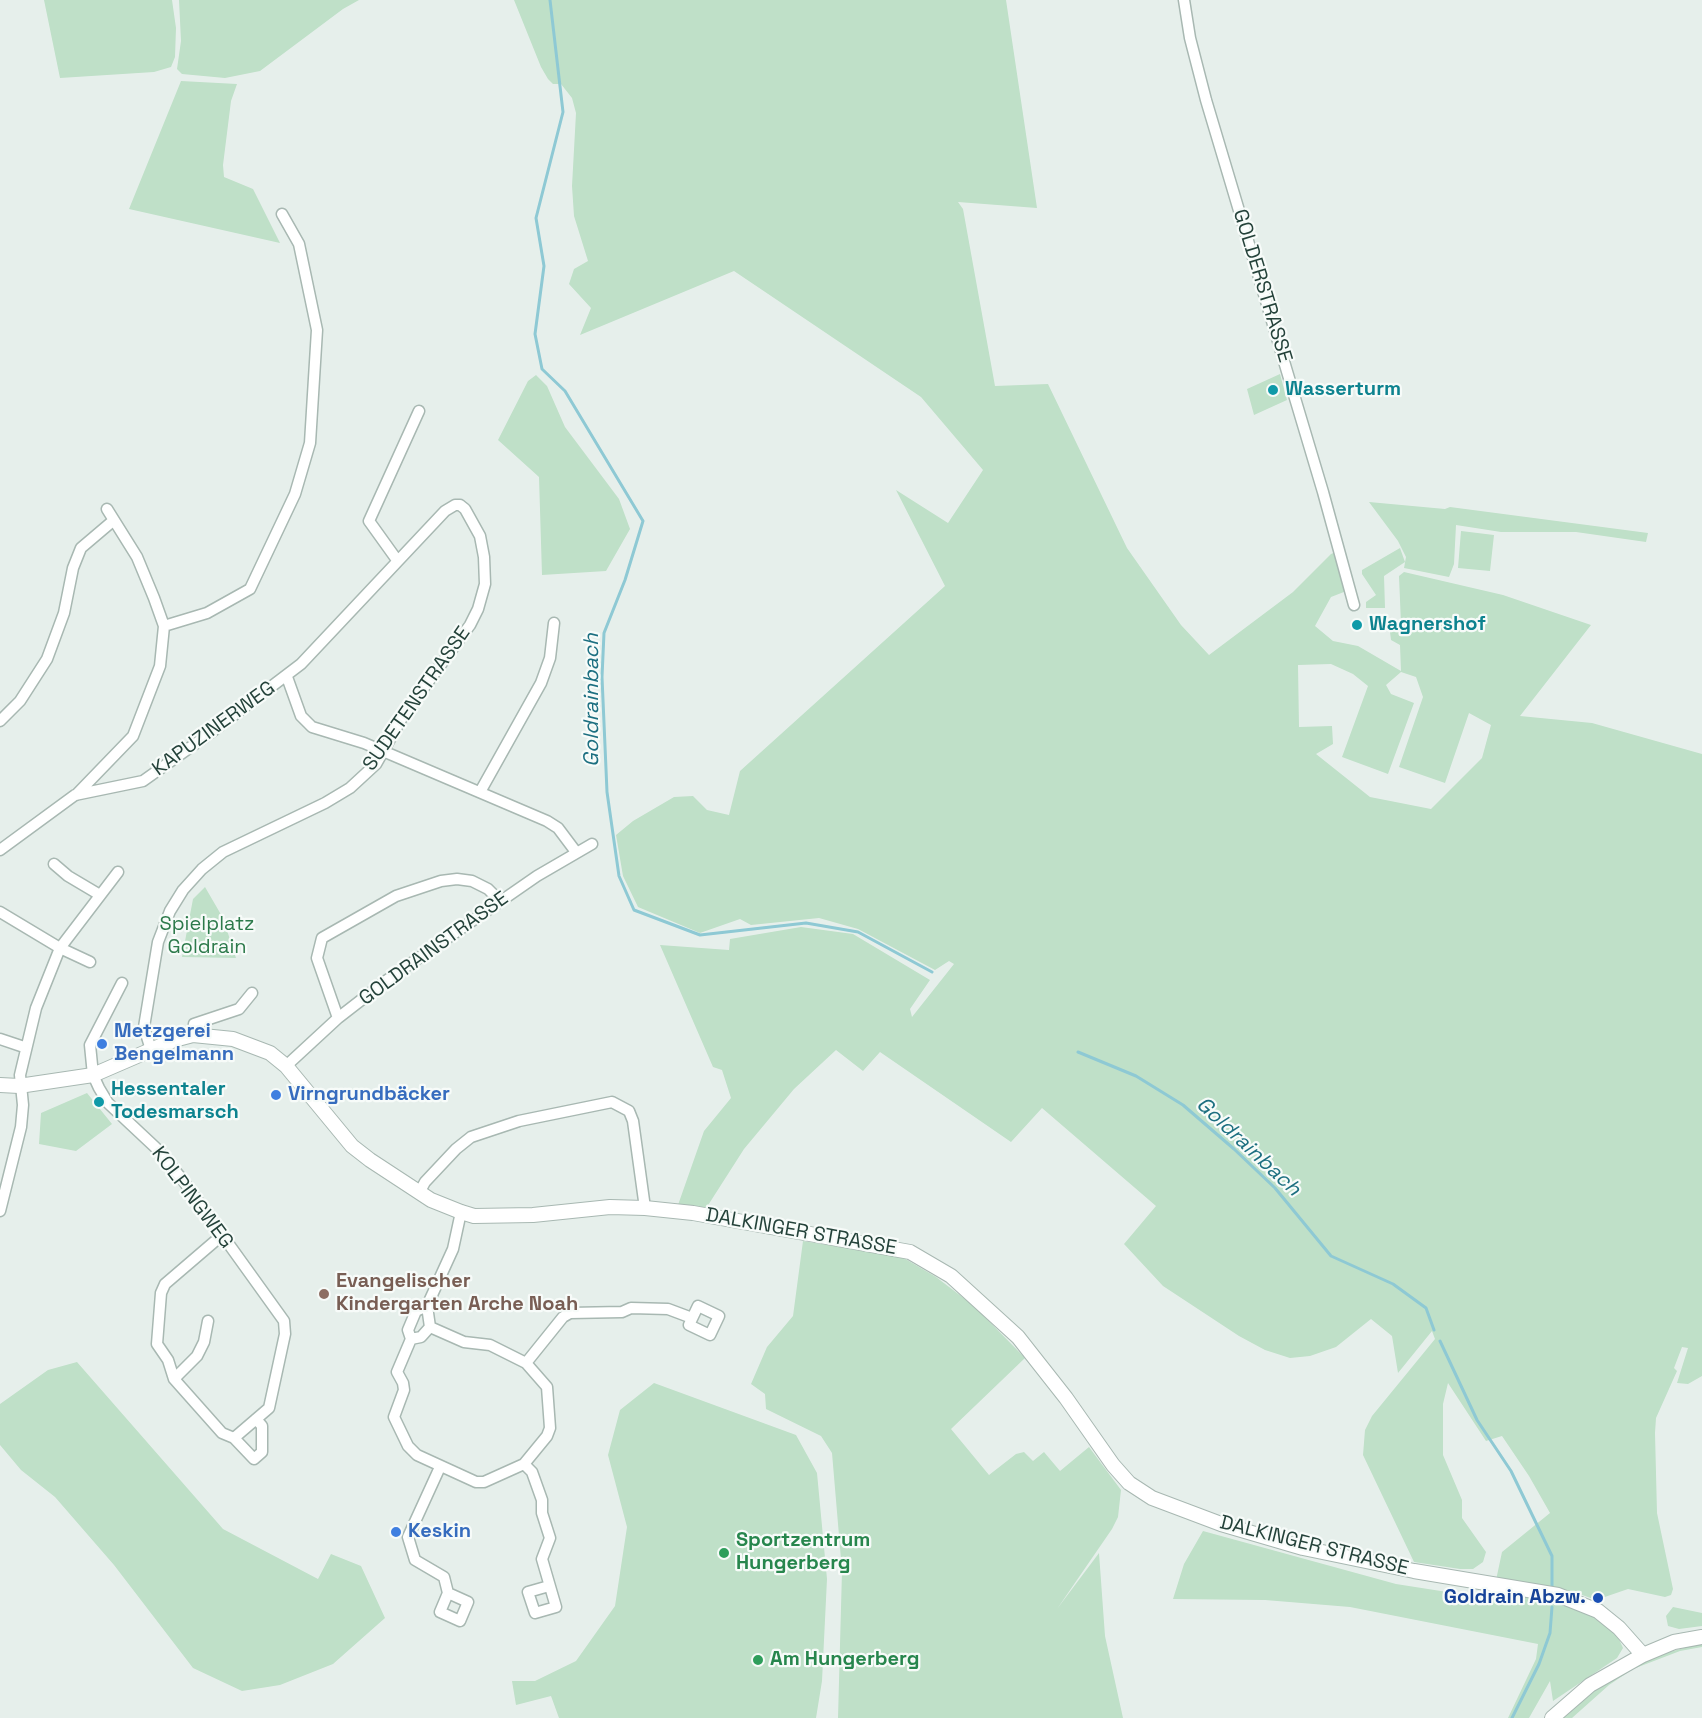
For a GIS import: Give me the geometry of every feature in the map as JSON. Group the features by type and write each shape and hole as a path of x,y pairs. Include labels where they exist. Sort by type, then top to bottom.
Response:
{"street":[{"name":"GOLDERSTRASSE","path":"1184,0 1190,38 1206,100 1320,482 1354,606"},
{"path":"164,626 207,613 250,589 295,494 310,443 317,330 300,244 282,214"},
{"path":"397,560 369,521 419,411"},
{"name":"KAPUZINERWEG","path":"0,850 75,795 143,781 287,676 397,560 445,511 454,505"},
{"name":"SUDETENSTRASSE","path":"151,1050 144,1027 158,942 170,911 183,890 202,869 223,852 325,803 350,788 376,764 403,716 470,625 478,609 485,584 484,557 480,536 465,509 454,505"},
{"path":"75,795 133,736 160,666 164,626 137,557 107,509"},
{"path":"0,721 20,701 48,659 64,613 73,568 81,548 114,520"},
{"path":"480,792 541,683 550,658 554,623"},
{"path":"287,676 301,716 312,727 384,751 547,821 558,828 576,852"},
{"name":"GOLDRAINSTRASSE","path":"286,1066 338,1018 387,980 500,901 592,844"},
{"path":"54,864 68,876 100,895"},
{"path":"0,1211 21,1127 23,1105 19,1086 24,1047 36,1008 60,948 118,872"},
{"path":"338,1018 317,958 322,938 396,896 441,881 457,879 472,881 488,889 500,901"},
{"path":"0,912 60,948 90,962"},
{"name":"KOLPINGWEG","path":"122,983 90,1046 93,1075 108,1103 182,1179 284,1321 285,1334 269,1408 234,1438"},
{"path":"193,1035 194,1024 239,1009 252,993"},
{"name":"DALKINGER STRASSE","path":"0,1085 19,1086 93,1075 174,1040 193,1035 233,1039 270,1053 286,1066 352,1146 419,1193 461,1212 474,1216 533,1215 610,1207 645,1208 693,1213 910,1252 951,1276 1018,1337 1066,1398 1113,1465 1129,1484 1152,1498 1221,1524 1303,1548 1414,1571 1558,1595 1598,1611 1619,1628 1643,1654"},
{"path":"0,1039 24,1047"},
{"path":"419,1193 425,1182 471,1137 519,1121 612,1102 629,1111 633,1121 645,1208"},
{"path":"430,1327 427,1306 453,1249 461,1212"},
{"path":"221,1236 172,1276 161,1293 157,1344 168,1360 174,1379 222,1433 234,1438 254,1459 262,1452 262,1426 256,1419"},
{"path":"427,1306 416,1311 408,1330 411,1339 397,1372 404,1390 394,1417 412,1450 440,1467 468,1479 484,1482 524,1464 547,1436 550,1428 547,1387 526,1364 490,1345 465,1342 430,1327"},
{"path":"526,1364 563,1317 570,1313 622,1312 631,1308 658,1309 692,1318"},
{"path":"174,1379 198,1356 204,1342 208,1321"},
{"path":"411,1339 421,1336 430,1327"},
{"path":"524,1464 531,1472 542,1500 542,1513 550,1538 542,1559 549,1586"},
{"path":"440,1467 408,1537 415,1560 444,1577 448,1593"},
{"path":"1552,1718 1590,1685 1643,1654 1674,1642 1702,1637"}],"green space":[{"path":"44,0 172,0 176,28 175,57 171,67 154,72 60,78"},
{"path":"179,0 359,0 343,9 260,71 225,78 182,74 177,69 181,41"},
{"path":"514,0 1006,0 1037,208 958,202 963,209 995,386 1048,384 1127,548 1181,625 1209,655 1293,592 1331,554 1338,551 1349,590 1331,597 1315,626 1333,641 1358,646 1401,671 1400,645 1391,640 1389,624 1401,624 1399,576 1404,572 1503,595 1591,625 1520,716 1592,723 1702,754 1702,1376 1688,1384 1677,1383 1688,1348 1682,1347 1674,1368 1677,1371 1656,1418 1655,1433 1657,1513 1673,1589 1671,1595 1665,1597 1628,1589 1596,1600 1574,1592 1566,1605 1594,1616 1618,1637 1623,1648 1617,1658 1553,1701 1550,1681 1529,1718 1508,1718 1536,1659 1538,1644 1350,1607 1265,1600 1173,1599 1184,1564 1203,1531 1396,1584 1492,1599 1502,1552 1550,1513 1502,1436 1486,1441 1448,1383 1443,1404 1443,1455 1462,1500 1462,1518 1486,1552 1483,1562 1473,1569 1414,1562 1363,1455 1365,1430 1372,1416 1435,1339 1432,1331 1398,1373 1392,1336 1371,1319 1336,1347 1310,1356 1290,1358 1265,1350 1239,1336 1163,1286 1124,1244 1156,1206 1042,1108 1011,1142 880,1052 863,1071 836,1050 794,1089 744,1149 705,1210 678,1205 704,1131 731,1098 722,1070 713,1067 660,945 729,950 730,939 801,927 853,934 930,980 910,1009 912,1017 954,964 949,961 935,970 858,929 819,918 751,925 740,919 700,933 638,907 623,876 616,835 633,821 674,797 693,796 707,810 729,815 740,771 945,586 896,490 948,523 983,470 921,397 734,271 580,335 591,308 569,284 574,269 588,261 574,216 572,186 576,113 572,98 561,84 553,84 548,79","holes":["1331,664 1353,674 1368,686 1342,757 1388,774 1414,703 1391,694 1386,685 1401,672 1416,677 1423,697 1399,767 1445,783 1469,713 1491,725 1482,758 1431,809 1370,797 1316,754 1333,744 1332,726 1299,727 1298,665"]},
{"path":"181,81 237,84 231,101 223,165 224,177 253,189 280,243 129,209"},
{"path":"1280,374 1287,400 1254,415 1247,389"},
{"path":"536,375 547,386 565,427 619,499 630,529 606,571 542,575 539,477 498,440 528,381"},
{"path":"1369,502 1445,509 1450,507 1648,533 1646,542 1576,532 1501,532 1456,525 1454,564 1449,577 1404,568 1406,557 1398,541"},
{"path":"1461,531 1494,535 1490,571 1458,568"},
{"path":"1400,548 1405,562 1384,576 1385,608 1366,608 1366,602 1376,595 1362,574 1362,570"},
{"name":"Spielplatz Goldrain","path":"205,887 223,918 236,958 182,957 193,899"},
{"path":"87,1093 112,1124 76,1151 39,1144 41,1113"},
{"path":"803,1241 902,1257 936,1277 974,1306 1025,1358 951,1429 989,1475 1016,1454 1024,1452 1033,1461 1044,1452 1060,1471 1089,1447 1121,1490 1118,1517 1112,1529 1057,1609 1099,1553 1105,1636 1123,1718 838,1718 842,1571 832,1453 821,1436 766,1409 765,1394 751,1384 767,1347 793,1316"},
{"path":"77,1362 223,1529 318,1579 331,1554 361,1566 385,1618 333,1664 280,1685 242,1691 193,1668 114,1565 55,1497 21,1470 0,1445 0,1404 48,1370"},
{"name":"Sportzentrum Hungerberg","path":"654,1383 796,1435 817,1473 827,1579 822,1681 816,1718 559,1718 551,1696 516,1705 512,1681 535,1681 576,1661 615,1606 627,1527 608,1455 620,1410"},
{"path":"1673,1607 1702,1613 1702,1626 1679,1629 1668,1626 1666,1616"},
{"path":"1702,1643 1702,1647 1680,1651 1633,1669 1609,1685 1572,1718 1558,1718 1608,1679 1655,1656"}],"waterway":[{"name":"Goldrainbach","path":"550,0 563,112 536,218 544,266 535,334 542,369 565,391 643,521 625,580 604,633 602,677 607,792 619,876 634,910 700,935 806,923 858,932 932,972"},
{"name":"Goldrainbach","path":"1078,1052 1136,1076 1183,1105 1275,1188 1331,1256 1393,1284 1426,1308 1434,1330"},
{"name":"Goldrainbach","path":"1440,1341 1477,1420 1511,1471 1552,1556 1552,1587"},
{"name":"Goldrainbach","path":"1512,1718 1539,1664 1550,1633 1552,1607"}],"place":[{"name":"Wasserturm","path":"1273,390"},
{"name":"Wagnershof","path":"1357,625"},
{"name":"Metzgerei Bengelmann","path":"102,1044"},
{"name":"Virngrundbäcker","path":"276,1095"},
{"name":"Hessentaler Todesmarsch","path":"99,1102"},
{"name":"Evangelischer Kindergarten Arche Noah","path":"324,1294"},
{"name":"Keskin","path":"396,1532"},
{"name":"Sportzentrum Hungerberg","path":"724,1553"},
{"name":"Goldrain Abzw.","path":"1598,1598"},
{"name":"Am Hungerberg","path":"758,1660"}]}
